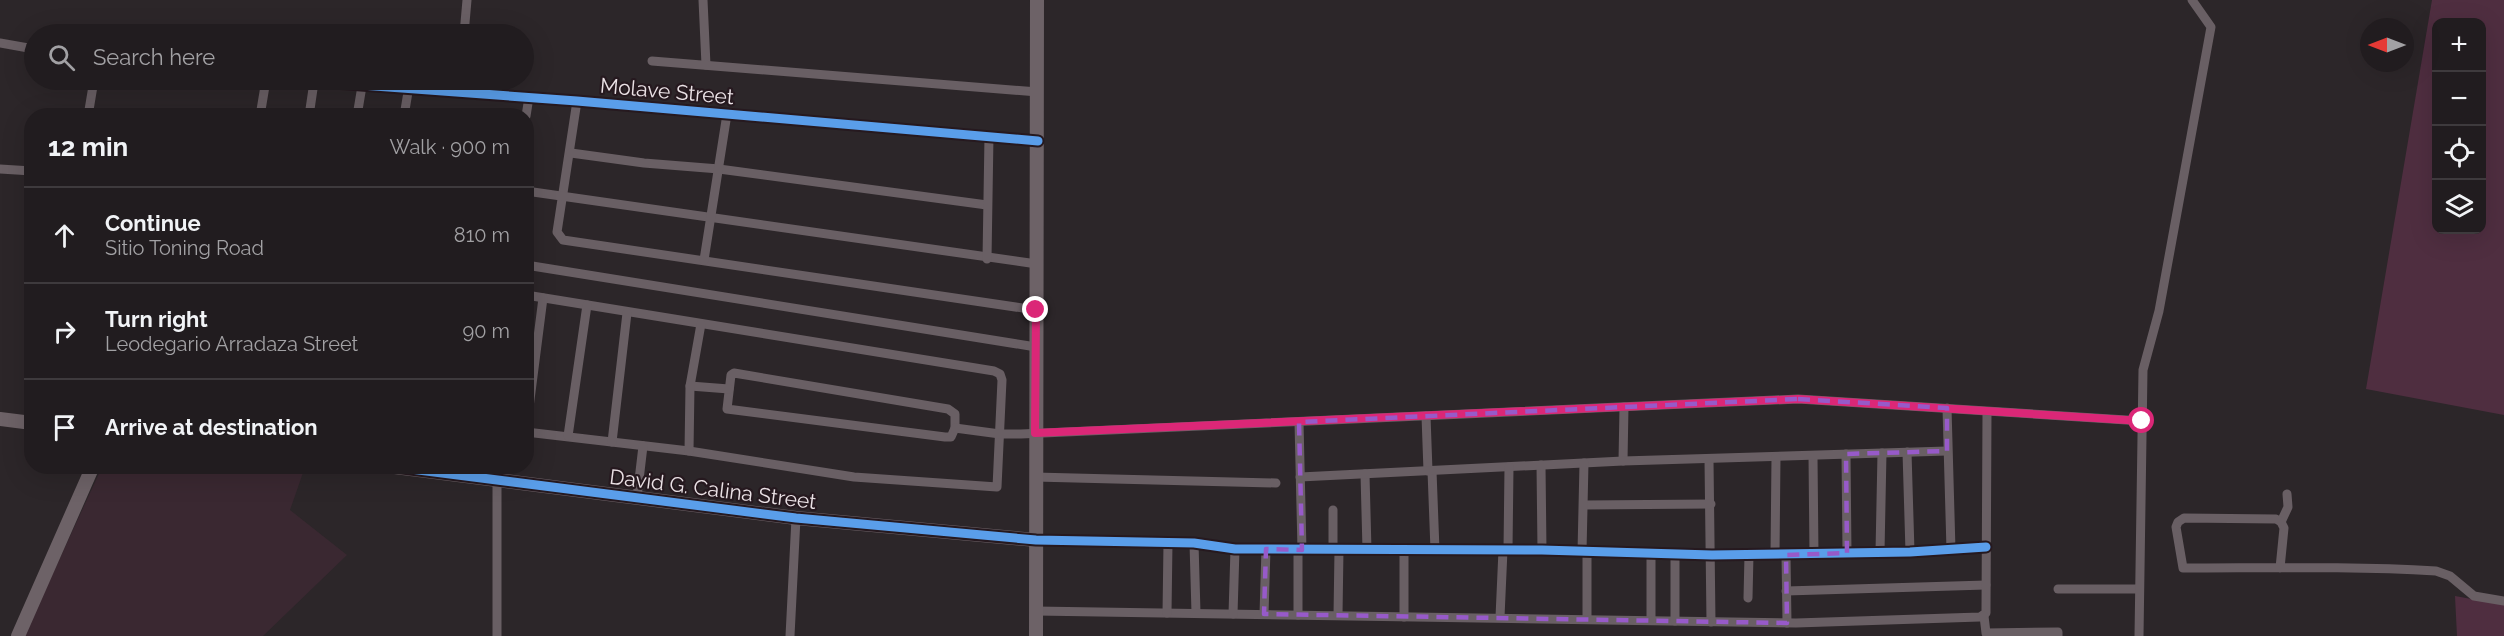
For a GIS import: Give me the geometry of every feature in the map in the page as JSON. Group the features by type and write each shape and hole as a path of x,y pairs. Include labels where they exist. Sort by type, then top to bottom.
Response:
{"street":[{"path":"465,24 467,0"},
{"path":"704,0 706,65"},
{"path":"1036,636 1037,0"},
{"path":"2139,636 2145,357 2159,311 2211,27 2192,0"},
{"path":"0,43 24,47"},
{"path":"652,61 1038,92"},
{"path":"89,108 92,90"},
{"path":"261,108 264,90"},
{"path":"310,108 313,90"},
{"path":"358,108 361,90"},
{"path":"405,108 408,90"},
{"name":"Molave Street","path":"460,90 529,98 1038,141"},
{"path":"527,108 529,98"},
{"path":"577,101 571,153 557,232 563,240 1036,310"},
{"path":"704,260 727,114"},
{"path":"987,259 989,136"},
{"path":"571,153 644,164 719,169 987,205"},
{"path":"0,169 24,170"},
{"path":"534,192 987,259 1037,264"},
{"path":"534,266 1036,347"},
{"path":"534,296 994,371 1000,374 1002,380 997,487 854,477 688,451 534,432"},
{"path":"534,368 543,298"},
{"path":"568,436 587,305"},
{"path":"612,442 627,313"},
{"path":"688,451 690,386 701,324"},
{"path":"734,373 953,411 955,428 951,436 945,437 727,409 731,375 734,373"},
{"path":"690,386 729,389"},
{"path":"955,428 1000,434 1035,433 1798,399 2142,421"},
{"path":"1623,461 1624,407"},
{"path":"1947,408 1951,550"},
{"path":"1987,412 1986,609 1984,616 1986,633 2058,632 2058,636"},
{"path":"1426,416 1435,550"},
{"path":"0,419 24,422"},
{"path":"1298,615 1299,422"},
{"path":"641,497 646,446"},
{"path":"1300,477 1623,461 1947,451"},
{"path":"1907,452 1910,552"},
{"path":"1880,552 1882,453"},
{"path":"1846,454 1847,553"},
{"path":"1813,456 1814,555"},
{"path":"1775,555 1776,457"},
{"path":"1709,460 1712,555 1711,622"},
{"path":"1584,463 1587,619"},
{"path":"1541,465 1542,550"},
{"path":"1500,617 1509,467"},
{"path":"18,636 89,474"},
{"name":"David G. Calina Street","path":"449,474 796,518 1036,540"},
{"path":"1365,474 1367,550"},
{"path":"1035,477 1276,483"},
{"path":"496,480 497,636"},
{"path":"2281,522 2288,507 2288,494"},
{"path":"1584,505 1711,504"},
{"path":"1333,510 1338,615"},
{"path":"790,636 796,518"},
{"path":"2280,568 2284,528 2281,522 2270,518 2184,518 2179,520 2176,527 2183,568 2280,568 2346,567 2436,571 2450,576 2474,596 2504,601"},
{"path":"1036,540 1194,543 1235,549 1542,550 1651,555 1814,555 1986,547"},
{"path":"1167,613 1168,543"},
{"path":"1194,543 1196,613"},
{"path":"1233,614 1235,549"},
{"path":"1264,614 1266,549"},
{"path":"1404,550 1404,617"},
{"path":"1651,555 1652,620"},
{"path":"1675,555 1675,621"},
{"path":"1748,598 1749,555"},
{"path":"1786,555 1787,623"},
{"path":"1786,591 1986,585"},
{"path":"2058,589 2139,589"},
{"path":"1036,611 1787,623 1984,616"}],"highlighted area":[{"path":"1798,399 1947,408 1947,451 1846,454 1847,553 1786,555 1787,623 1264,614 1266,549 1302,550 1299,422"}],"shaded area":[{"path":"2432,0 2504,0 2504,415 2366,389"},
{"path":"99,474 303,474 290,510 347,555 263,636 24,636"},
{"path":"2455,596 2504,605 2504,636 2457,636"}],"cycle path":[{"path":"428,90 1038,141"},
{"path":"450,474 796,518 1036,540 1194,543 1235,549 1542,550 1712,555 1910,552 1986,547"}],"route":[{"path":"1036,310 1035,433 1798,399 2142,421"}]}
